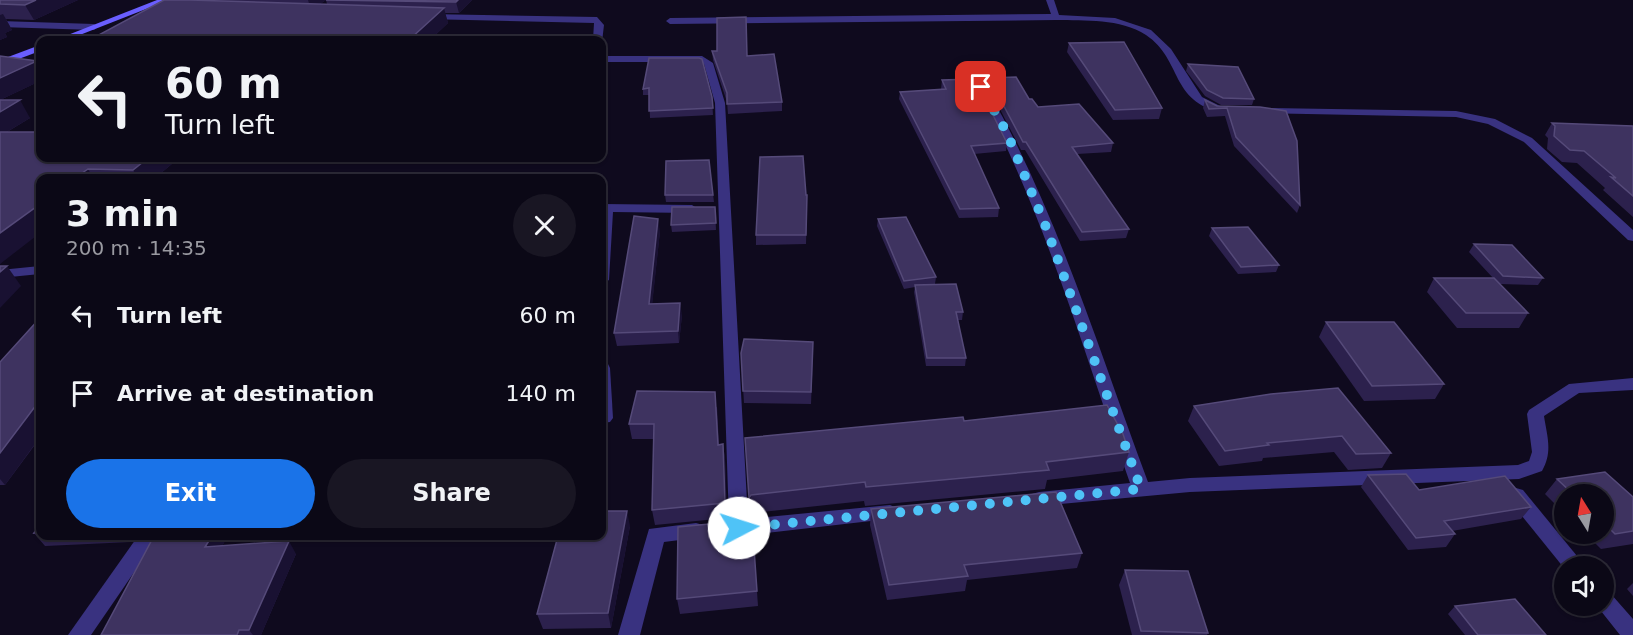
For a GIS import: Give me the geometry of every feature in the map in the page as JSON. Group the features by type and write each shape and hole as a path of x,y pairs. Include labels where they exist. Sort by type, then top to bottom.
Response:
{"street":[{"path":"1050,0 1056,17"},
{"path":"70,36 143,8 165,5"},
{"path":"417,17 597,20 600,25 599,36"},
{"path":"670,21 1056,17 1125,23 1147,31 1173,61 1193,95 1202,104 1219,110 1231,110"},
{"path":"0,24 94,27"},
{"path":"0,63 36,50"},
{"path":"606,59 702,58 708,63 720,103 714,208 739,528"},
{"path":"981,87 1007,133 1041,214 1141,489"},
{"path":"1255,111 1456,114 1491,121 1528,140 1633,237"},
{"path":"606,209 714,208"},
{"path":"0,274 36,270"},
{"path":"1024,501 1190,485 1519,472 1536,466 1542,453 1535,414 1575,388 1633,384"},
{"path":"1498,474 1567,556"},
{"path":"629,635 656,535 906,512"},
{"path":"79,635 146,540"},
{"path":"1614,612 1633,635"}],"building":[{"path":"0,0 36,0 25,5 0,4"},
{"path":"164,0 444,8 413,36 97,36"},
{"path":"326,0 458,0 456,2"},
{"path":"746,17 747,56 774,54 782,102 727,104 727,93 712,51 717,51 717,18"},
{"path":"1124,42 1162,108 1115,110 1069,43"},
{"path":"0,56 36,61 36,61 0,78"},
{"path":"649,58 702,59 713,108 649,111 649,88 643,89"},
{"path":"1188,64 1238,67 1254,99 1223,98 1207,90"},
{"path":"1016,77 1029,99 1032,99 1038,107 1079,104 1113,143 1072,147 1129,229 1082,232 1026,142 1023,142 989,78"},
{"path":"975,79 1007,143 971,146 999,208 960,209 900,92 946,89 942,80"},
{"path":"0,100 20,100 0,112"},
{"path":"1205,100 1217,106 1260,107 1286,111 1297,141 1300,205 1236,137 1227,108 1209,109"},
{"path":"1552,123 1633,126 1633,196 1584,151 1570,150 1554,136 1555,126"},
{"path":"0,132 36,132 36,162 143,162 133,170 88,169 81,174 36,174 36,207 0,233"},
{"path":"803,156 807,195 806,235 756,235 760,157"},
{"path":"709,160 713,195 665,195 666,161"},
{"path":"672,207 715,207 716,223 671,225"},
{"path":"634,216 658,219 649,304 680,303 678,331 614,333"},
{"path":"906,217 936,277 904,281 878,219"},
{"path":"1248,227 1279,265 1241,267 1212,228"},
{"path":"1474,244 1512,245 1543,278 1503,276"},
{"path":"1434,278 1494,278 1528,313 1466,313"},
{"path":"956,284 963,312 956,312 966,358 927,358 915,285"},
{"path":"36,322 36,405 0,453 0,362"},
{"path":"1326,322 1394,322 1444,384 1372,386"},
{"path":"744,339 813,342 811,392 743,391 741,353"},
{"path":"1338,388 1391,453 1356,454 1342,436 1267,443 1269,445 1225,451 1194,406 1271,394"},
{"path":"637,391 715,392 718,445 723,444 725,503 652,510 654,424 629,424"},
{"path":"1107,405 1123,434 1129,452 1046,462 1049,470 866,487 865,482 751,495 749,498 745,438 963,417 964,421"},
{"path":"1605,472 1633,497 1633,531 1614,533 1614,484 1562,484 1557,479"},
{"path":"1406,474 1419,490 1505,476 1531,507 1444,521 1455,534 1416,538 1368,475"},
{"path":"1056,492 1082,553 964,565 968,576 889,585 871,509"},
{"path":"606,511 627,511 608,613 537,614 557,540 606,540"},
{"path":"752,520 757,591 677,599 678,527"},
{"path":"152,540 209,540 205,547 289,541 249,630 239,630 237,635 101,635"},
{"path":"1125,570 1188,571 1208,633 1141,631"},
{"path":"1515,599 1546,635 1478,635 1455,606"}],"route":[{"path":"739,528 1141,489 1046,227 1007,133 981,87"}]}
